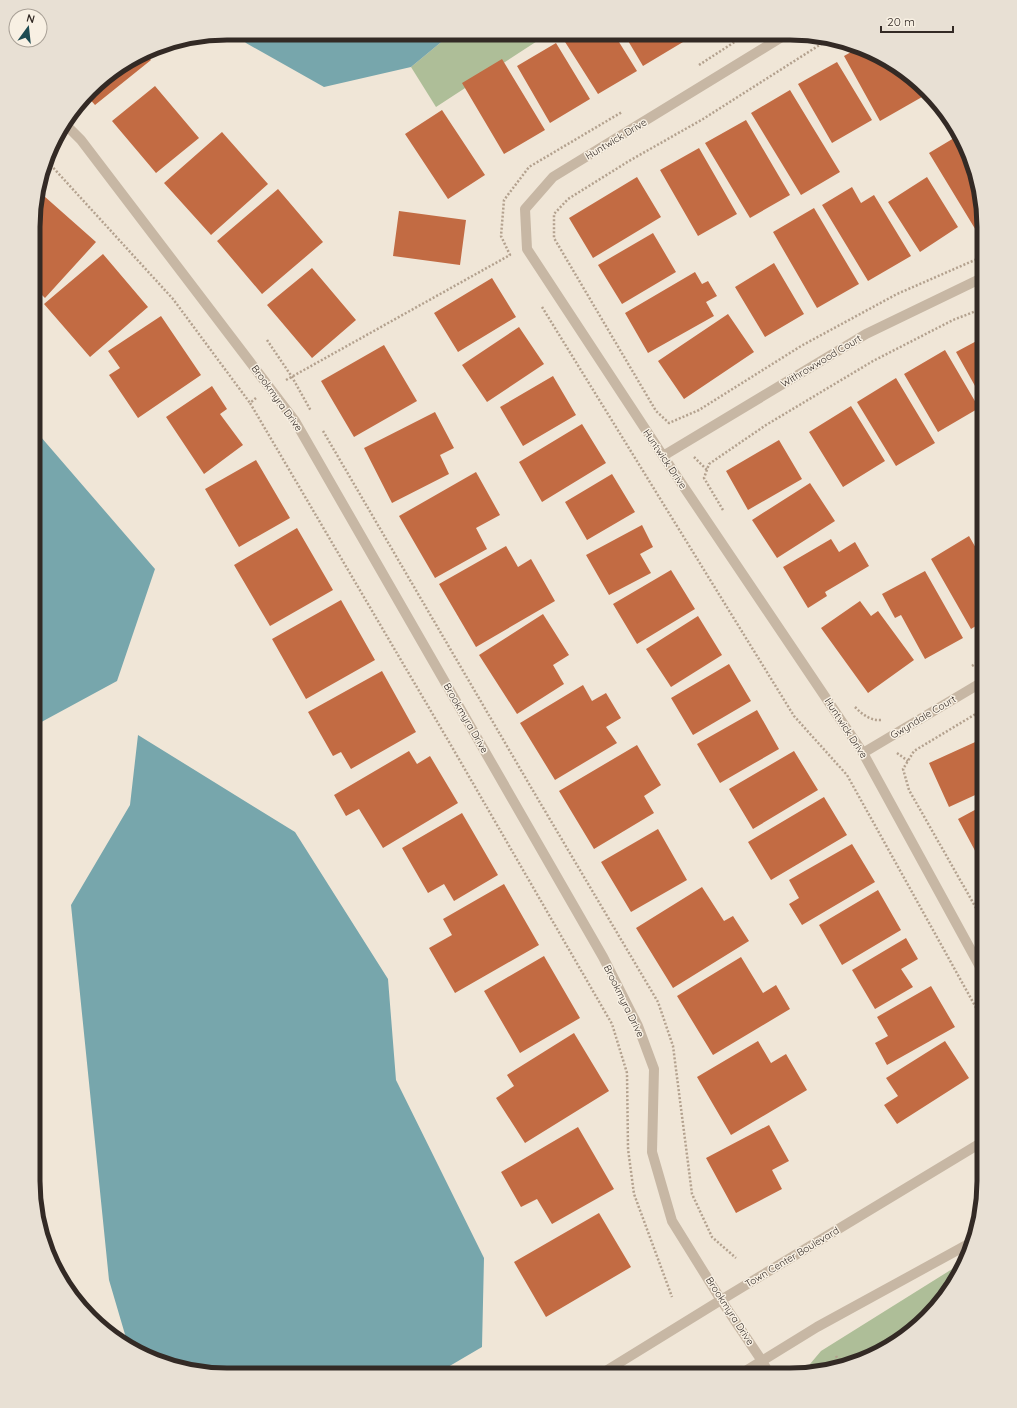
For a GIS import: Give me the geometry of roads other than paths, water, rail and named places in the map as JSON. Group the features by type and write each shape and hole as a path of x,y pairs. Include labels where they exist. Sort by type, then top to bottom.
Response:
{"street":[{"name":"Huntwick Drive","path":"776,40 553,177 525,209 527,249 663,456 863,753 977,961"},
{"name":"Brookmyra Drive","path":"69,128 81,140 296,421 603,957 638,1026 654,1069 652,1152 672,1221 721,1300 766,1368"},
{"name":"Withrowwood Court","path":"663,456 866,334 977,280"},
{"name":"Gwyndale Court","path":"863,753 977,685"},
{"name":"Town Center Boulevard","path":"611,1368 977,1145"},
{"path":"750,1368 817,1327 965,1246"}],"water":[{"path":"243,40 444,40 411,67 324,87 246,43"},
{"path":"40,436 155,569 117,681 40,723"},
{"path":"138,735 295,832 388,979 396,1080 484,1258 482,1347 446,1368 215,1368 179,1362 167,1358 145,1349 126,1338 109,1280 71,905 130,805"}]}
